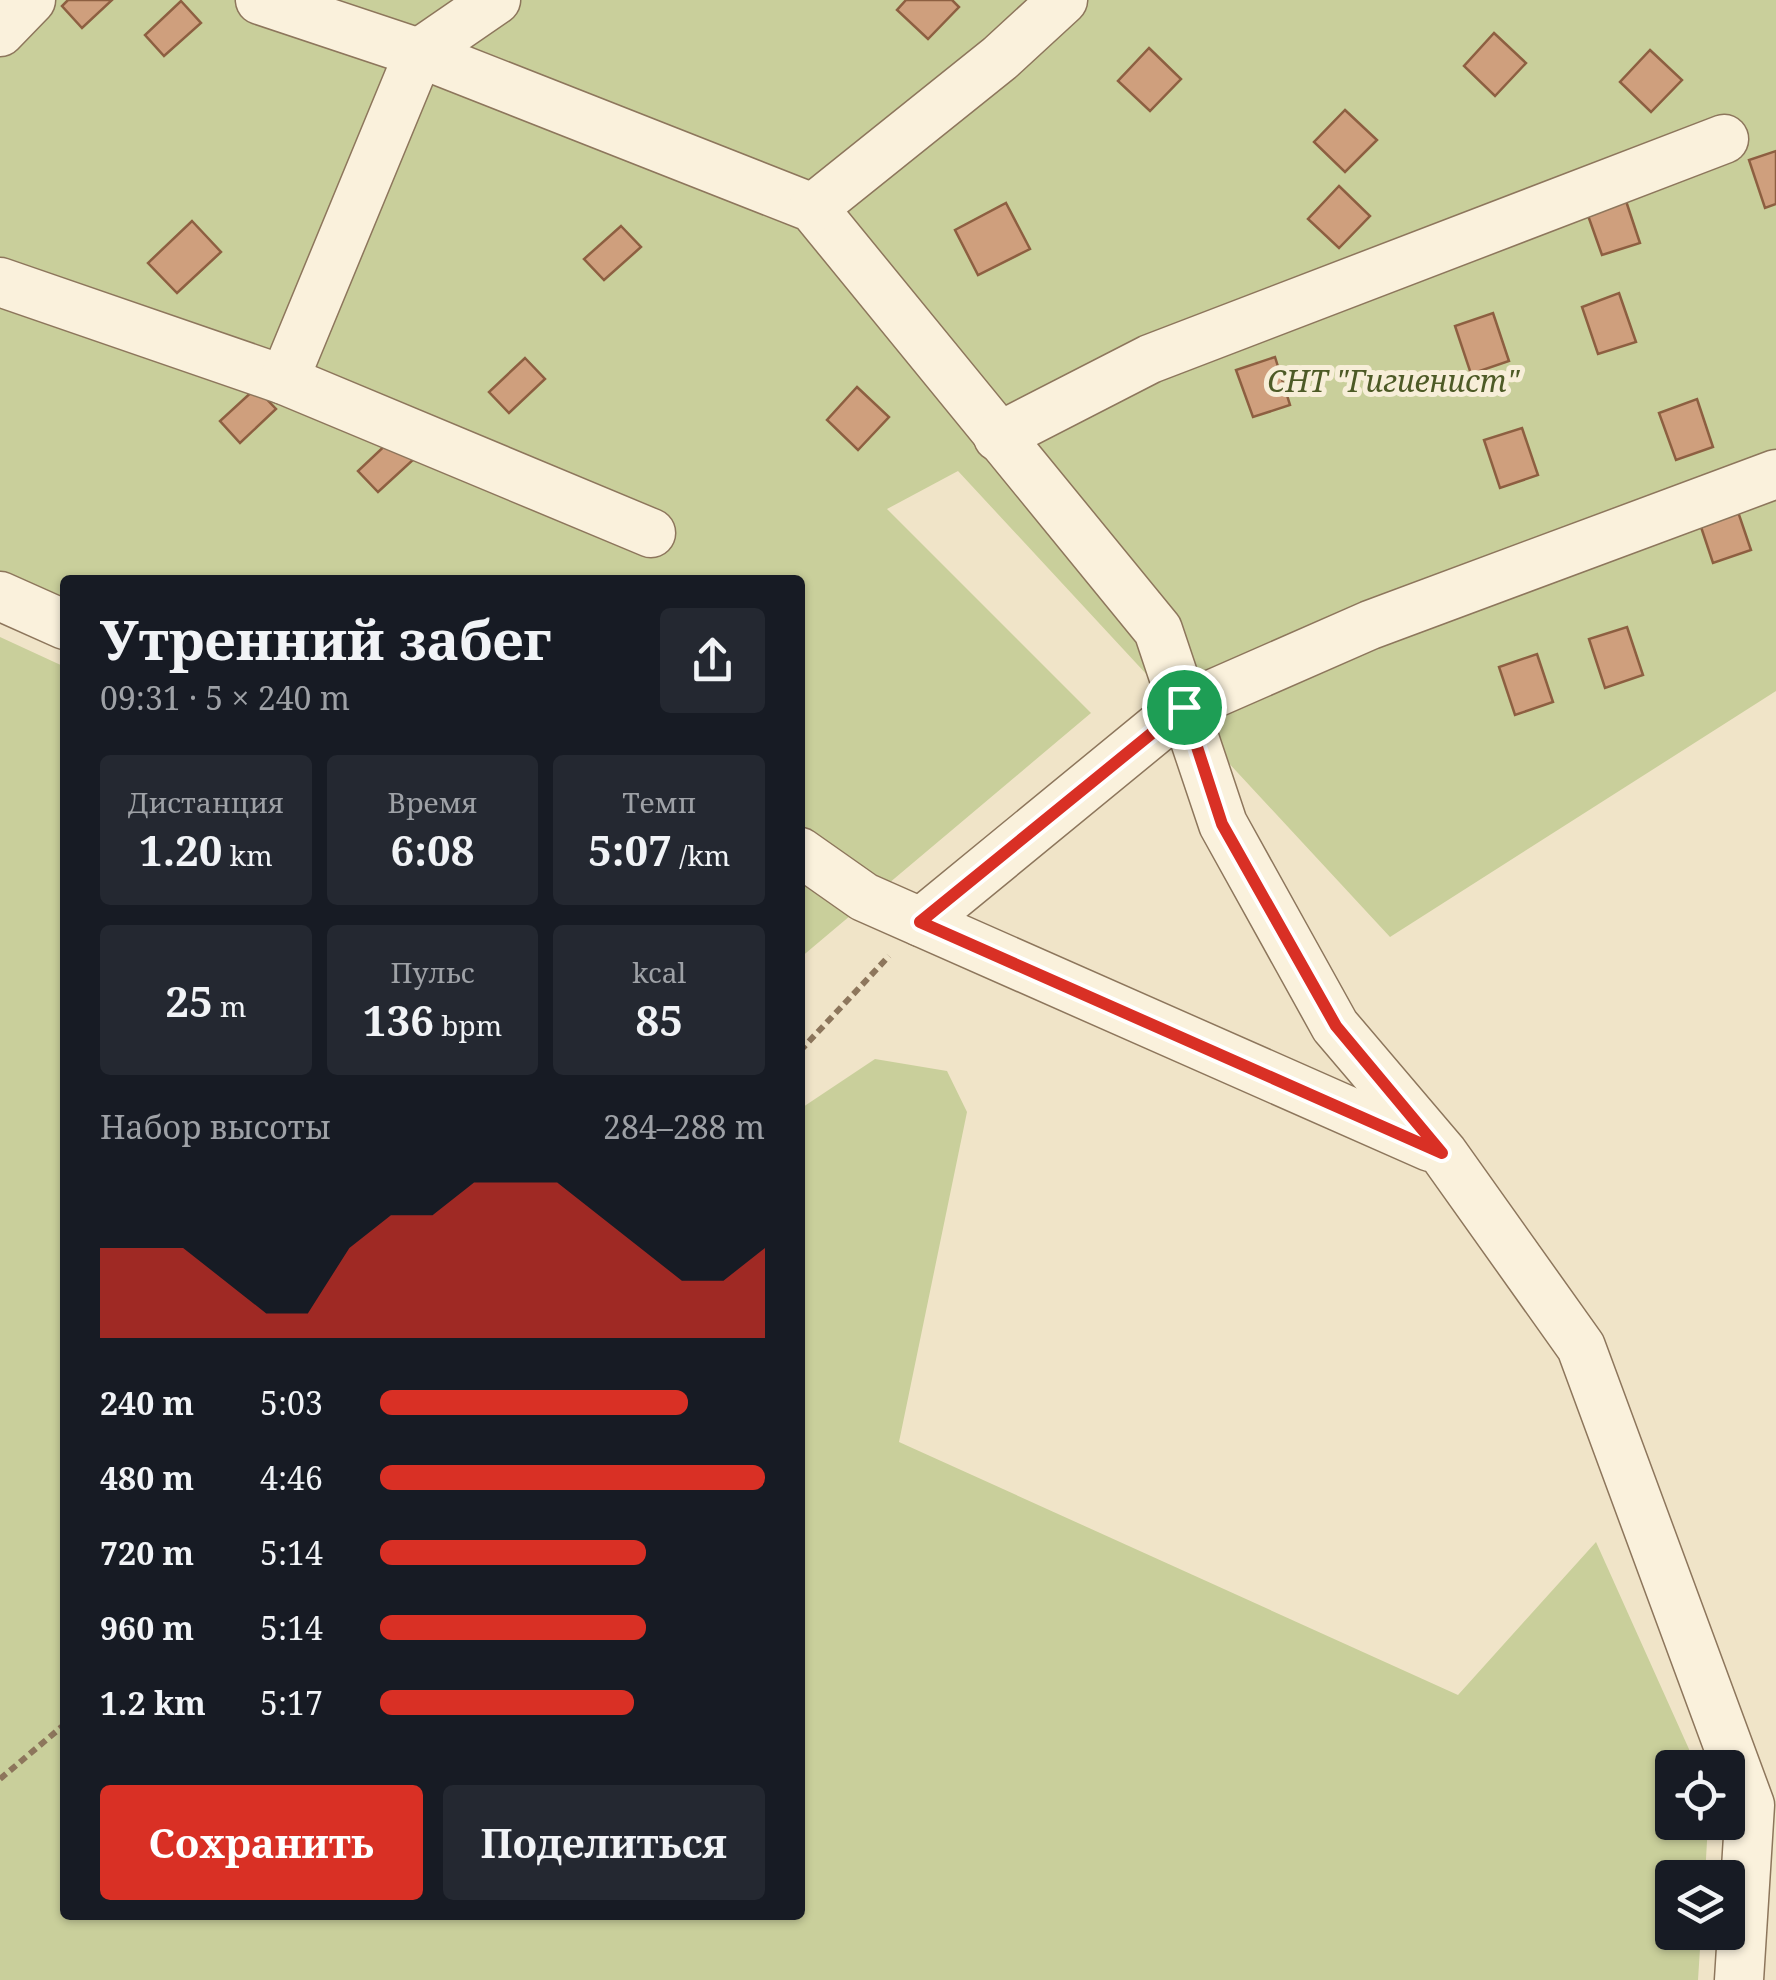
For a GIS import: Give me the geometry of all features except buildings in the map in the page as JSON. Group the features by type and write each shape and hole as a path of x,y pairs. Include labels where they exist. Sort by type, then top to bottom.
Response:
{"street":[{"path":"0,32 30,0"},
{"path":"260,0 419,53 812,208 1158,630 1222,824 1336,1026 1442,1153 1581,1347 1750,1805 1738,1980"},
{"path":"284,380 419,53 496,0"},
{"path":"812,208 1000,58 1063,0"},
{"path":"998,437 1150,359 1724,138"},
{"path":"0,282 284,380 652,533"},
{"path":"920,922 1184,707 1370,625 1776,474"},
{"path":"0,596 60,623"},
{"path":"805,856 864,897 1442,1153"}],"path":[{"path":"805,1047 920,922"},
{"path":"0,1779 60,1728"}],"green space":[{"name":"СНТ \"Гигиенист\"","path":"0,0 1776,0 1776,691 1390,937 958,471 887,509 1091,713 805,954 805,575 60,575 60,637 0,612"},
{"path":"0,637 60,665 60,1920 805,1920 805,1106 875,1059 947,1071 967,1112 899,1442 1458,1695 1596,1542 1689,1750 1655,1750 1655,1840 1707,1840 1706,1860 1655,1860 1655,1950 1700,1950 1698,1980 0,1980"}],"route":[{"path":"1184,707 1222,824 1336,1026 1442,1153 920,922 1184,707"}]}
